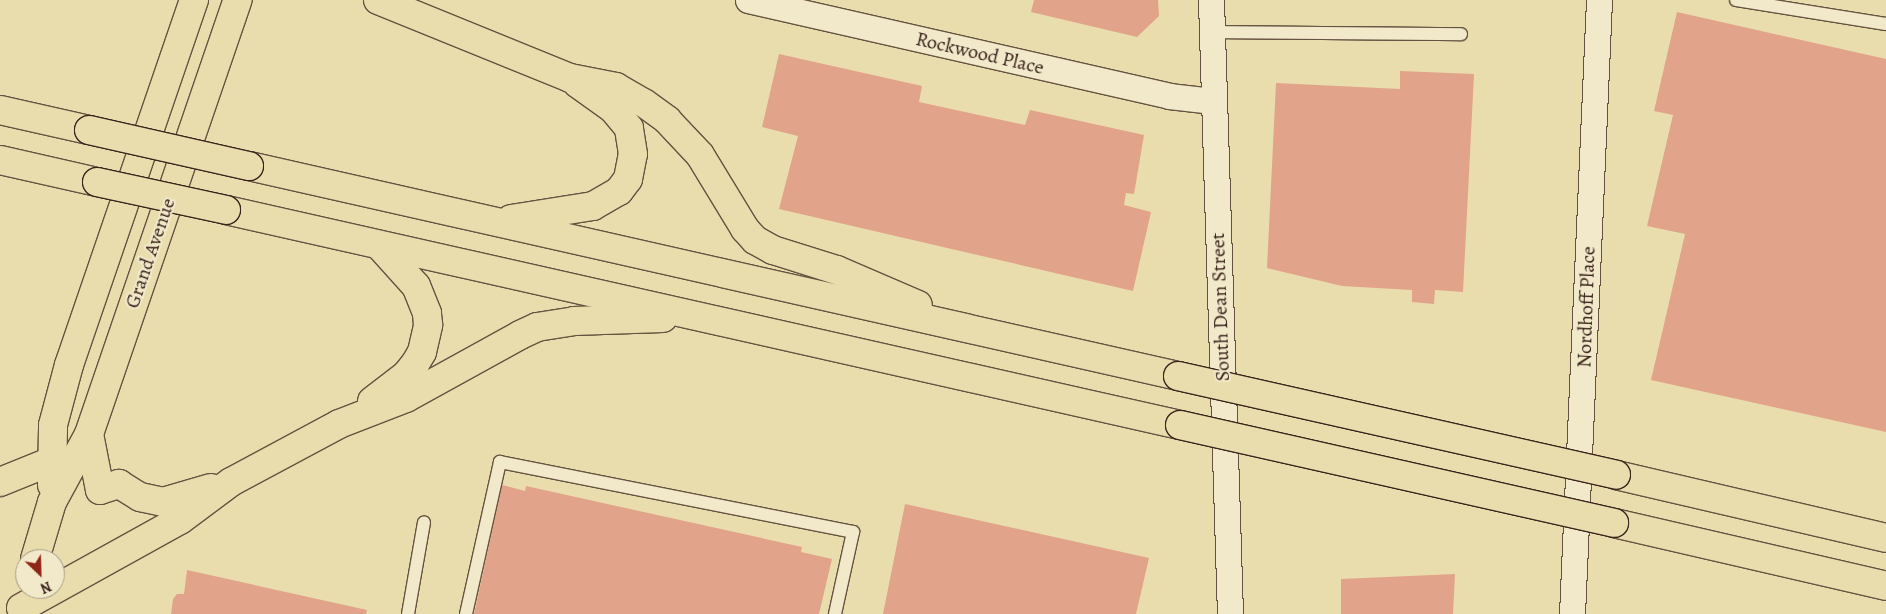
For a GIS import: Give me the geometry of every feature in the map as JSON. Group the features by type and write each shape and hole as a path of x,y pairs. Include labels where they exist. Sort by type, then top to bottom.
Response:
{"main road":[{"name":"Grand Avenue","path":"52,502 53,425 69,365 194,0"},
{"name":"Grand Avenue","path":"38,549 52,502 89,434 238,0"},
{"path":"378,0 570,78 616,87 667,120 700,155 740,222 755,240 794,258 837,270 978,332"},
{"path":"495,222 593,206 620,191 628,180 633,154 629,128 612,108 570,78"},
{"path":"0,110 1616,475 1886,538"},
{"path":"0,160 703,317 1886,586"},
{"path":"339,424 406,375 422,352 426,337 427,313 416,286 379,244"},
{"path":"22,604 180,520 231,482 339,424 406,398 537,327 574,321 703,317"},
{"path":"89,434 100,490 119,484 140,497 163,502 231,482"},
{"path":"0,482 52,461"}],"street":[{"name":"Rockwood Place","path":"748,0 1169,96 1214,101"},
{"name":"South Dean Street","path":"1211,0 1230,614"},
{"name":"Nordhoff Place","path":"1572,614 1599,0"}],"lane":[{"path":"1736,0 1886,24"},
{"path":"1212,32 1461,34"},
{"path":"466,614 500,462 853,532 835,614"},
{"path":"408,614 424,522"}],"building":[{"path":"1034,0 1158,0 1159,16 1137,37 1031,12"},
{"path":"1677,12 1886,59 1886,432 1651,380 1685,234 1647,226 1673,115 1654,111"},
{"path":"779,54 922,86 919,102 1025,125 1030,110 1144,135 1134,194 1126,193 1124,205 1151,212 1133,291 779,209 798,136 762,127"},
{"path":"1400,71 1474,74 1463,292 1435,290 1434,304 1412,302 1412,290 1342,286 1267,268 1276,83 1400,89"},
{"path":"502,485 525,491 526,486 802,547 801,552 832,559 819,614 474,614"},
{"path":"905,504 1149,558 1136,614 883,614"},
{"path":"187,570 367,610 366,614 171,614 173,599 177,594 184,594"},
{"path":"1455,574 1453,614 1341,614 1341,579"}]}
